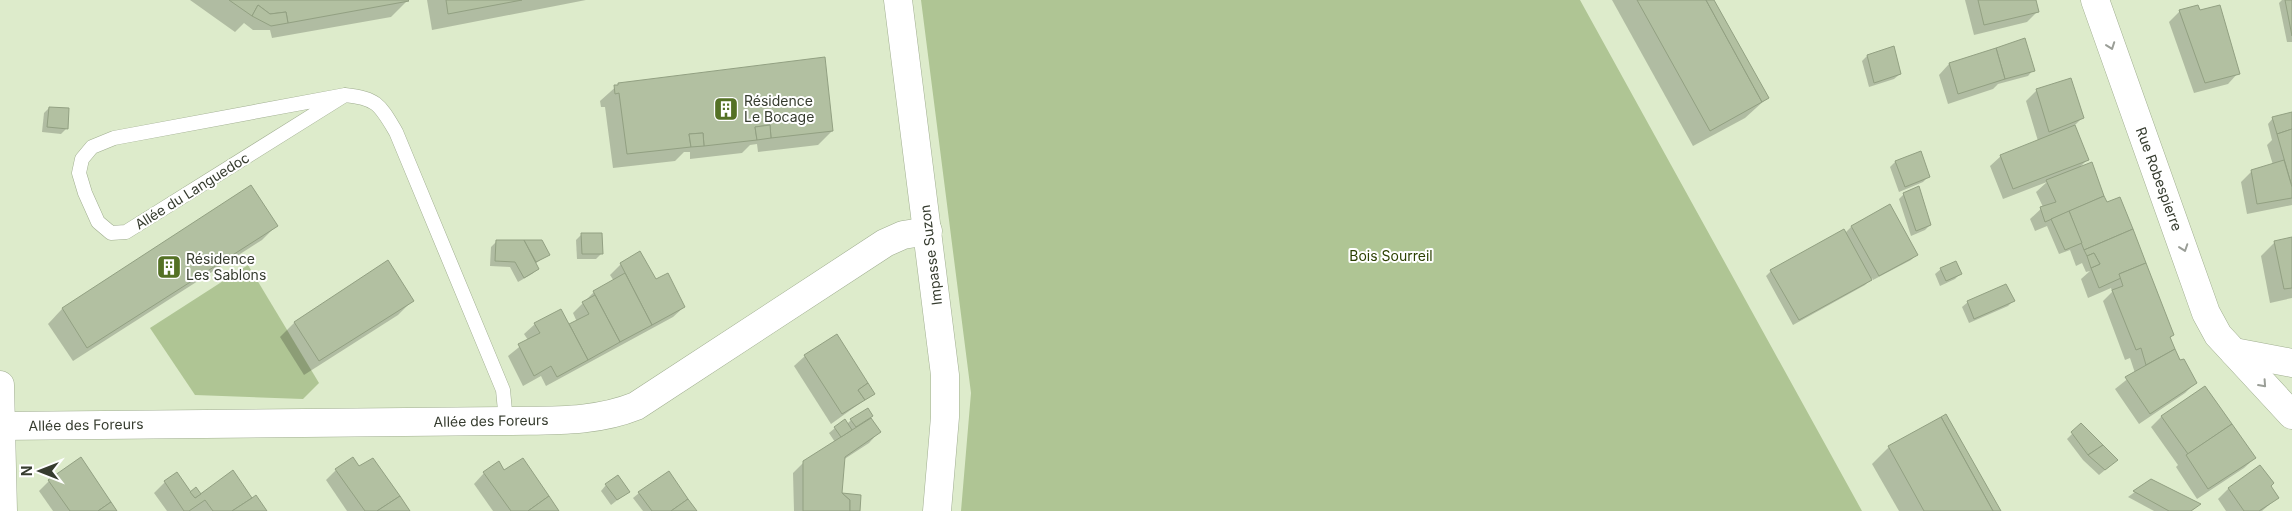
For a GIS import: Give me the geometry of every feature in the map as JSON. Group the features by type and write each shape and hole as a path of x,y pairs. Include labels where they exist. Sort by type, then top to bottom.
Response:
{"street":[{"name":"Impasse Suzon","path":"898,0 945,374 945,416 937,511"},
{"name":"Rue Robespierre","path":"2095,0 2206,313 2218,335 2292,415"},
{"name":"Allée des Foreurs","path":"0,426 584,420 613,415 636,406 885,243 903,235 928,231"},
{"path":"2234,352 2292,363"},
{"path":"0,385 3,511"}],"lane":[{"name":"Allée du Languedoc","path":"345,95 126,232 111,233 98,222 84,193 79,174 82,159 92,147 114,138 345,95 368,97 383,111 396,132 503,390 506,421"}],"green space":[{"name":"Bois Sourreil","path":"921,0 1580,0 1862,511 961,511 971,393"},
{"path":"248,265 319,383 303,399 195,395 150,328"}],"building":[{"path":"229,0 409,1 288,23 286,12 270,14 258,5 252,16"},
{"path":"446,0 522,0 448,14"},
{"path":"1637,0 1706,0 1762,102 1710,131"},
{"path":"1706,0 1714,0 1769,98 1762,102"},
{"path":"1978,0 2036,0 2039,12 1984,25"},
{"path":"2285,0 2292,0 2292,36"},
{"path":"258,5 270,14 286,12 288,23 271,26 252,16"},
{"path":"2198,5 2200,10 2220,5 2240,74 2205,83 2179,10"},
{"path":"2025,38 2035,71 2005,79 1996,48"},
{"path":"1894,46 1901,74 1874,83 1867,55"},
{"path":"1996,48 2005,79 1958,94 1949,63"},
{"name":"Résidence Le Bocage","path":"825,57 833,131 771,138 770,125 755,127 757,140 704,146 703,133 689,134 691,147 627,154 619,93 615,94 614,85 618,85 618,83"},
{"path":"2071,78 2084,118 2049,132 2036,89"},
{"path":"49,107 69,108 68,129 47,127"},
{"path":"2292,112 2292,129 2277,134 2272,117"},
{"path":"770,125 771,138 757,140 755,127"},
{"path":"2075,125 2089,160 2013,189 2000,155"},
{"path":"2292,129 2292,187 2277,134"},
{"path":"703,133 704,146 691,147 689,134"},
{"path":"1921,151 1930,177 1905,187 1895,161"},
{"path":"2284,160 2292,187 2292,198 2257,204 2251,170"},
{"path":"2092,162 2104,196 2045,222 2040,207 2056,202 2046,180"},
{"name":"Résidence Les Sablons","path":"251,185 278,226 87,348 62,308"},
{"path":"1919,186 1931,225 1916,231 1903,193"},
{"path":"2104,196 2107,202 2120,197 2133,229 2084,250 2069,211"},
{"path":"1890,204 1918,255 1879,276 1851,226"},
{"path":"2069,211 2082,243 2065,250 2051,219"},
{"path":"1844,229 1872,280 1799,320 1770,270"},
{"path":"2133,229 2146,263 2119,274 2121,278 2099,288 2091,268 2100,264 2094,253 2087,256 2084,250"},
{"path":"581,233 602,233 603,254 582,254"},
{"path":"2292,237 2292,288 2284,289 2274,241"},
{"path":"496,240 524,240 539,269 524,278 515,262 495,261"},
{"path":"524,240 542,240 550,255 536,262"},
{"path":"640,251 656,279 668,273 685,307 652,325 620,263"},
{"path":"2094,253 2100,264 2091,268 2087,256"},
{"path":"388,260 414,301 319,361 294,322"},
{"path":"1956,261 1962,274 1946,281 1940,268"},
{"path":"2146,263 2174,335 2170,337 2175,349 2146,365 2141,348 2136,350 2112,290 2123,286 2119,274"},
{"path":"625,273 652,325 620,342 593,291"},
{"path":"2006,284 2015,301 1974,319 1967,301"},
{"path":"595,295 620,342 588,360 569,324 589,314 582,302"},
{"path":"561,309 588,360 557,377 551,366 534,376 518,344 540,333 534,323"},
{"path":"837,334 868,383 858,390 865,400 842,414 804,355"},
{"path":"2175,349 2180,360 2184,359 2197,383 2150,414 2125,377"},
{"path":"868,383 875,394 865,400 858,390"},
{"path":"2205,386 2232,424 2188,454 2161,416"},
{"path":"868,408 873,416 856,427 850,419"},
{"path":"1946,414 2001,511 1993,511 1941,417"},
{"path":"1941,417 1993,511 1924,511 1888,446"},
{"path":"871,418 881,432 845,457 842,493 850,500 850,511 803,511 803,461"},
{"path":"845,419 852,430 841,437 834,427"},
{"path":"2081,423 2103,445 2088,455 2071,432"},
{"path":"2232,424 2256,458 2208,489 2186,455"},
{"path":"2103,445 2118,460 2105,470 2088,455"},
{"path":"81,457 111,502 98,511 70,511 48,480"},
{"path":"353,457 359,466 373,458 400,496 377,511 365,511 335,469"},
{"path":"523,458 549,496 528,511 511,511 483,472 499,461 504,470"},
{"path":"2260,465 2274,483 2271,486 2279,498 2259,511 2244,511 2228,488"},
{"path":"233,470 252,498 232,511 213,511 205,500 189,511 184,511 164,481 177,472 195,498"},
{"path":"669,471 688,499 671,511 652,511 638,492"},
{"path":"618,475 630,492 617,500 605,484"},
{"path":"2151,479 2201,504 2191,511 2169,511 2133,491"},
{"path":"196,487 201,494 195,498 190,492"},
{"path":"842,493 861,495 860,511 850,511 850,500"},
{"path":"256,495 267,511 232,511 252,498"},
{"path":"400,496 410,511 377,511"},
{"path":"549,496 559,511 528,511"},
{"path":"688,499 697,511 671,511"},
{"path":"111,502 117,511 98,511"}],"place":[{"name":"Résidence Le Bocage","path":"726,109"},
{"name":"Résidence Les Sablons","path":"169,267"}]}
